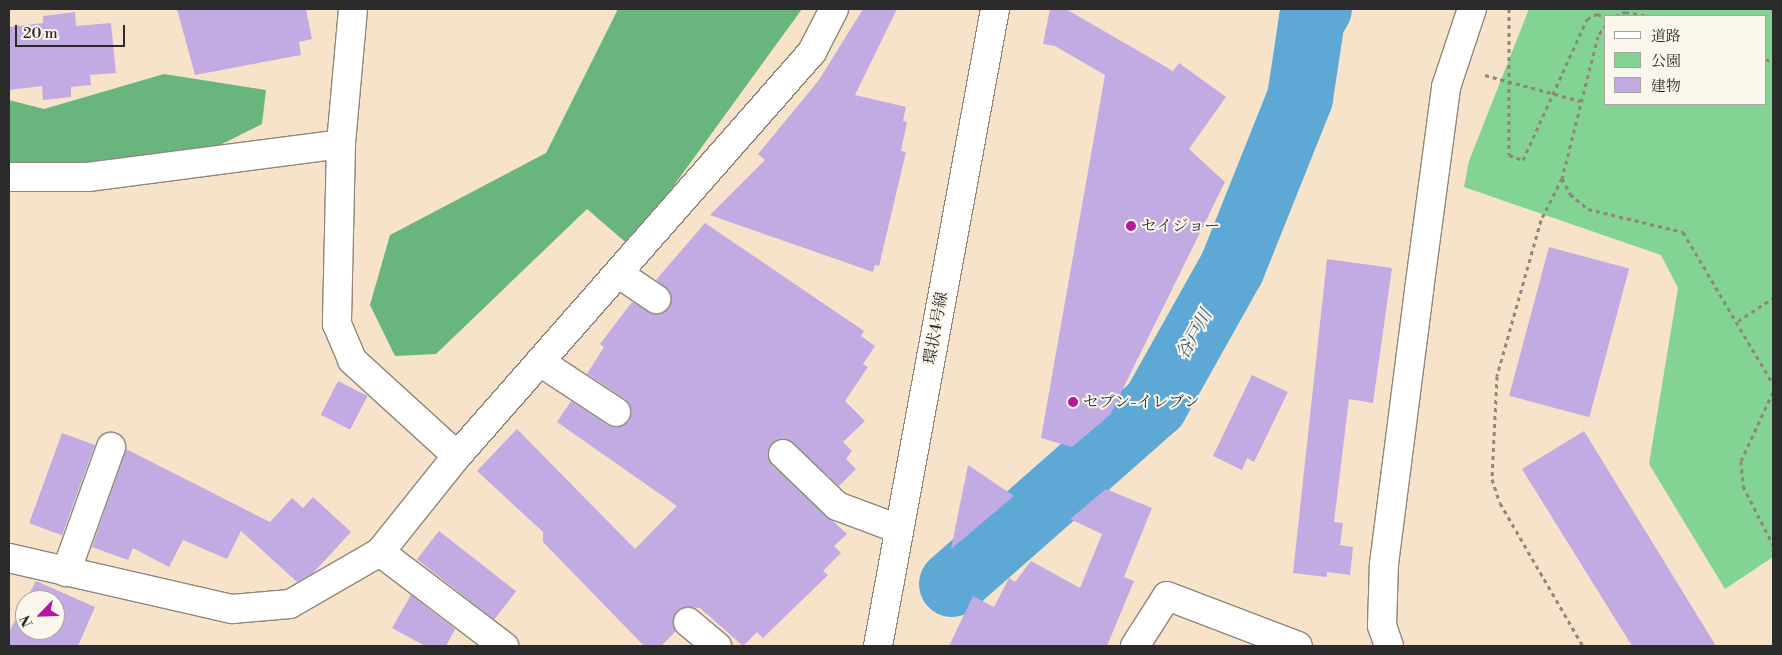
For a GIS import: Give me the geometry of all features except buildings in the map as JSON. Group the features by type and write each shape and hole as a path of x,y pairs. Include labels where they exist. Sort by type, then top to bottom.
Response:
{"street":[{"path":"353,9 342,144 337,324 352,360 457,456"},
{"path":"9,558 232,609 290,604 380,552 457,456 619,274 812,52 834,9"},
{"name":"環状4号線","path":"878,646 995,9"},
{"path":"1390,646 1382,626 1384,564 1446,87 1472,9"},
{"path":"9,177 88,177 342,144"},
{"path":"619,274 656,299"},
{"path":"540,362 616,412"},
{"path":"66,572 111,447"},
{"path":"783,454 837,506 900,528"},
{"path":"380,552 504,646"},
{"path":"1135,646 1167,596 1298,646"},
{"path":"688,622 713,645"}],"path":[{"path":"1509,9 1508,155 1523,160 1587,19 1597,14 1604,16"},
{"path":"1618,15 1625,12 1644,15"},
{"path":"1583,646 1500,503 1492,479 1497,376 1541,220 1562,178 1598,36 1604,27"},
{"path":"1452,66 1581,102"},
{"path":"1562,178 1570,194 1588,209 1683,232 1738,321 1773,384"},
{"path":"1738,321 1773,298"},
{"path":"1773,392 1741,461 1743,486 1773,545"}],"green space":[{"path":"618,9 802,9 630,246 587,209 436,354 395,356 370,305 390,235 546,153"},
{"path":"1529,9 1773,9 1773,557 1725,589 1649,464 1678,288 1661,255 1464,187 1469,161"},
{"path":"164,74 266,90 262,124 208,151 89,170 9,171 9,100 44,109"}],"waterway":[{"name":"谷戸川","path":"952,584 1155,405 1232,268 1300,98 1312,19 1319,9"}],"place":[{"name":"セイジョー","path":"1131,226"},
{"name":"セブン-イレブン","path":"1073,402"}]}
